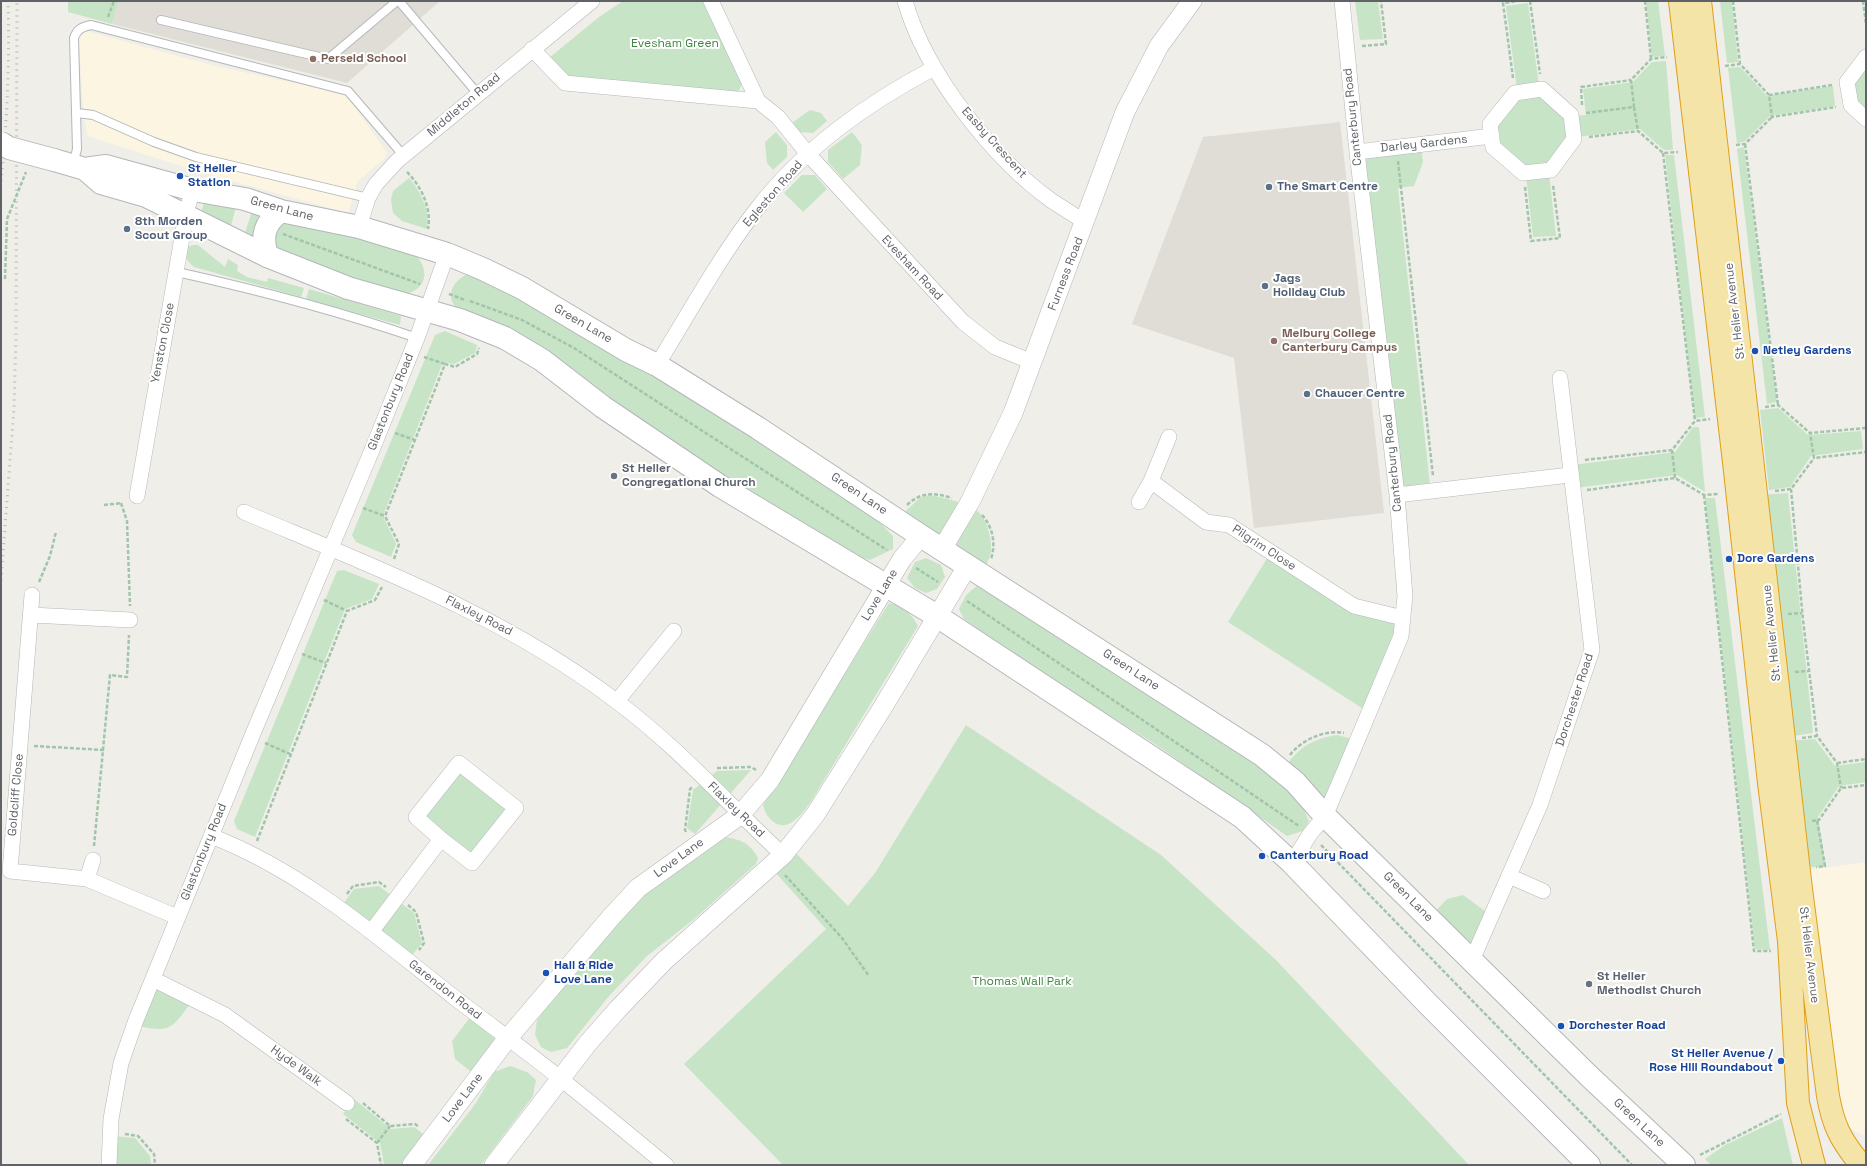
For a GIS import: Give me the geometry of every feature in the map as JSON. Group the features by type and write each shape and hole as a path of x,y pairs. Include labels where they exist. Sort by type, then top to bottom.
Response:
{"highway":[{"name":"St. Helier Avenue","path":"1680,1 1738,413 1747,491 1784,740 1828,1096 1832,1119 1838,1133 1858,1163"},
{"name":"St. Helier Avenue","path":"1700,1 1717,148 1738,413"},
{"name":"St. Helier Avenue","path":"1747,491 1769,783 1789,941 1798,1103 1814,1165"}],"main road":[{"path":"1,143 9,148 61,163 101,183 146,196 267,256 348,288 427,310 486,329 519,345 542,360 603,407 720,486 937,616 1242,817 1292,863 1428,1004 1589,1165"},
{"name":"Green Lane","path":"61,163 106,166 193,190 245,199 281,211 359,227 447,254 483,269 522,288 626,350 657,365 758,428 921,536 1249,746 1279,769 1295,782 1325,816 1589,1076 1684,1164"},
{"path":"267,256 263,241 266,228 273,217 281,211"}],"street":[{"name":"Middleton Road","path":"359,227 368,198 376,184 400,158 592,1"},
{"path":"711,1 758,101 778,117 808,154"},
{"name":"Easby Crescent","path":"905,1 909,17 934,68 969,118 1013,167 1052,200 1085,222"},
{"name":"Furness Road","path":"942,549 970,502 1013,413 1125,112 1159,46 1192,1"},
{"name":"Canterbury Road","path":"1292,863 1310,834 1325,816 1401,636 1405,596 1397,494 1357,152 1342,1"},
{"path":"532,49 565,83 758,101"},
{"path":"1866,57 1847,82 1851,105 1866,119"},
{"name":"Egleston Road","path":"657,365 740,233 778,184 808,154 845,123 883,96 934,68"},
{"path":"1542,89 1577,114 1574,139 1551,170 1523,172 1494,147 1490,124 1515,92 1542,89"},
{"name":"Darley Gardens","path":"1357,152 1492,136"},
{"name":"Evesham Road","path":"808,154 963,322 994,347 1032,362"},
{"name":"Yenston Close","path":"137,496 158,364 186,215 193,190"},
{"name":"Glastonbury Road","path":"109,1165 111,1119 121,1063 153,979 211,836 288,649 332,549 381,428 417,338 447,254"},
{"name":"Dorchester Road","path":"1472,960 1540,805 1592,650 1560,378"},
{"path":"1139,502 1151,481 1169,437"},
{"path":"1397,494 1434,490 1570,468"},
{"name":"Pilgrim Close","path":"1151,481 1206,522 1229,525 1354,606 1403,618"},
{"path":"244,512 332,549"},
{"name":"Love Lane","path":"412,1165 434,1138 507,1039 612,916 638,888 740,815 770,780 902,559 921,536"},
{"name":"Flaxley Road","path":"332,549 444,598 508,631 571,669 617,701 667,744 740,815 778,859"},
{"path":"494,1165 560,1079 618,1009 664,961 778,859 816,815 884,706 968,565"},
{"name":"Goldcliff Close","path":"32,595 10,871 87,879 178,917"},
{"path":"31,615 130,620"},
{"path":"617,701 674,631"},
{"path":"459,763 516,808 472,864 441,839 416,817 459,763"},
{"name":"Garendon Road","path":"211,836 252,854 306,885 371,932 560,1079 666,1165"},
{"path":"371,932 441,839"},
{"path":"87,879 93,860"},
{"path":"1509,876 1543,891"},
{"name":"Hyde Walk","path":"153,979 225,1015 347,1103"}],"lane":[{"path":"161,20 328,59 398,1 478,94"},
{"path":"61,163 77,149 74,38 76,31 84,26 91,25 348,91 400,158"},
{"path":"77,113 94,116 154,142 196,157 368,198"},
{"path":"176,272 258,290 385,327 417,338"}],"path":[{"path":"105,29 114,1"},
{"path":"1346,48 1386,44 1381,1"},
{"path":"1515,92 1503,3 1518,1"},
{"path":"1530,1 1542,89"},
{"path":"1645,1 1651,59"},
{"path":"1733,1 1740,64 1769,95 1772,117"},
{"path":"1863,1 1866,24"},
{"path":"1634,107 1577,114 1581,87 1631,80 1651,59 1667,57"},
{"path":"1708,68 1740,64"},
{"path":"1631,80 1638,131 1662,153 1695,421"},
{"path":"1769,95 1847,82"},
{"path":"1717,148 1745,144 1772,117 1851,105"},
{"path":"1574,139 1638,131"},
{"path":"1745,144 1778,405 1810,433 1814,458 1791,490 1802,620 1816,736 1837,763 1841,788 1819,820 1817,820"},
{"path":"1396,147 1434,490"},
{"path":"1662,153 1678,152"},
{"path":"400,158 424,199 429,223 426,247"},
{"path":"5,279 7,219 61,163"},
{"path":"1523,172 1531,241 1560,238 1551,170"},
{"path":"411,353 455,367 477,354 486,329"},
{"path":"385,516 445,364"},
{"path":"1570,468 1672,450 1695,421 1778,405"},
{"path":"381,428 415,440"},
{"path":"1810,433 1866,428"},
{"path":"1672,450 1675,478"},
{"path":"1814,458 1866,452"},
{"path":"1573,491 1675,478 1704,495 1747,491 1791,490"},
{"path":"1704,495 1754,951 1771,951"},
{"path":"104,505 122,503 137,496"},
{"path":"93,860 110,675 127,677 130,620 127,521 122,503"},
{"path":"252,854 347,611 374,600 388,574 399,544 385,516 350,504"},
{"path":"32,595 50,556 56,532"},
{"path":"312,595 347,611"},
{"path":"288,649 326,663"},
{"path":"1279,769 1294,750 1318,736 1337,732 1358,737"},
{"path":"252,736 290,754"},
{"path":"1784,740 1816,736"},
{"path":"20,745 104,750"},
{"path":"1837,763 1866,759"},
{"path":"1841,788 1866,785"},
{"path":"778,859 842,938 869,976"},
{"path":"380,1165 377,1143 340,1114 353,1096 390,1126 415,1124 434,1138"},
{"path":"1684,1164 1786,1111"},
{"path":"377,1143 390,1126"},
{"path":"110,1133 138,1136 154,1154 155,1165"}],"shaded area":[{"name":"Perseid School","path":"119,1 440,1 347,83 112,24"},
{"path":"86,31 215,66 346,94 387,153 385,158 358,181 348,213 203,173 87,136 82,96 79,39"},
{"name":"Melbury College Canterbury Campus","path":"1340,122 1384,513 1254,528 1234,358 1132,324 1203,137"},
{"path":"1866,862 1866,1136 1847,1126 1840,1110 1826,989 1809,921 1803,871"}],"green space":[{"path":"68,1 119,1 112,24 68,12"},
{"name":"Evesham Green","path":"623,1 702,1 742,84 738,92 575,78 566,75 549,58 599,17"},
{"path":"1355,1 1378,1 1383,39 1360,40"},
{"path":"1646,1 1658,1 1665,56 1652,57"},
{"path":"1720,1 1732,1 1738,62 1727,63"},
{"path":"1528,3 1539,86 1517,89 1506,6"},
{"path":"1666,61 1673,150 1664,150 1640,129 1577,137 1574,116 1586,115 1583,89 1633,82 1652,62"},
{"path":"1866,63 1866,115 1853,103 1850,83"},
{"path":"1740,67 1767,96 1833,86 1835,106 1770,116 1744,142 1737,143 1728,68"},
{"path":"1541,92 1568,116 1574,137 1549,167 1525,170 1496,146 1493,125 1516,96"},
{"path":"810,110 821,113 827,121 813,133 800,132 792,123"},
{"path":"776,132 787,145 787,157 773,170 767,163 765,142"},
{"path":"852,132 862,145 860,165 843,179 828,162 828,150"},
{"path":"1421,147 1423,162 1414,186 1398,188 1430,485 1403,489 1361,151"},
{"path":"1744,147 1777,402 1767,404 1737,149"},
{"path":"1665,155 1674,155 1705,417 1695,418"},
{"path":"1549,173 1556,236 1533,237 1526,175"},
{"path":"802,175 815,175 827,189 803,212 784,193"},
{"path":"409,178 424,202 428,222 427,229 402,221 393,213 391,200 393,191"},
{"path":"205,200 236,207 230,229 201,213"},
{"path":"252,211 264,214 254,226 255,242 244,236"},
{"path":"285,219 408,249 415,255 424,268 423,281 419,287 413,291 404,294 393,293 296,258 275,248 274,226"},
{"path":"198,245 225,267 228,259 238,265 237,271 247,277 267,282 268,278 304,288 301,297 194,267 189,263 186,256 188,247"},
{"path":"470,273 478,275 778,447 875,518 893,536 893,549 870,560 842,552 732,483 593,386 460,312 452,301 452,290 454,284 458,280"},
{"path":"309,289 401,316 400,325 306,299"},
{"path":"445,331 477,345 475,353 454,364 443,362 384,513 384,518 396,544 391,557 356,542 352,535 435,335"},
{"path":"1778,408 1808,435 1861,431 1863,449 1811,456 1790,487 1769,490 1760,410"},
{"path":"1693,427 1699,427 1705,492 1677,475 1575,488 1572,465 1675,452"},
{"path":"1788,493 1813,733 1786,737 1760,495"},
{"path":"930,495 966,505 977,511 984,518 990,535 991,551 983,571 899,517 920,498"},
{"path":"1705,498 1715,498 1770,950 1755,949"},
{"path":"1269,555 1398,621 1396,634 1365,710 1228,622"},
{"path":"926,558 941,565 945,577 937,589 926,593 915,588 907,578 915,562"},
{"path":"344,570 379,584 372,599 345,609 255,837 237,829 234,821 337,571"},
{"path":"979,584 1258,762 1299,799 1309,821 1303,831 1287,836 1152,742 1028,665 964,619 959,609 966,595"},
{"path":"889,603 906,611 918,626 810,803 795,820 789,824 779,825 774,823 767,815 763,805"},
{"name":"Thomas Wall Park","path":"966,725 1161,855 1276,960 1469,1165 783,1165 684,1064 826,929 774,871 793,850 848,906 875,873"},
{"path":"1337,735 1353,739 1324,809 1284,768 1295,755 1306,746 1320,739"},
{"path":"1815,739 1835,766 1866,762 1866,782 1839,786 1818,817 1826,867 1802,867 1787,741"},
{"path":"460,768 511,809 471,858 420,816"},
{"path":"751,770 695,834 687,828 693,790 717,771"},
{"path":"725,837 736,839 752,849 758,858 756,864 693,920 647,956 609,996 567,1048 551,1052 541,1047 535,1035 537,1020 565,981 641,894"},
{"path":"379,886 414,913 422,943 409,959 341,907 354,889"},
{"path":"1463,895 1489,914 1471,953 1432,915 1447,899"},
{"path":"155,983 192,1002 171,1026 159,1029 139,1026"},
{"path":"471,1016 507,1042 480,1079 455,1059 452,1041"},
{"path":"510,1066 527,1072 536,1080 533,1096 481,1165 428,1165 476,1103 494,1072"},
{"path":"354,1099 391,1129 414,1127 432,1141 414,1165 384,1164 380,1143 343,1114"},
{"path":"1782,1118 1793,1165 1711,1165 1705,1159 1725,1145"},
{"path":"113,1136 135,1138 150,1156 151,1165 111,1165"}],"railway":[{"path":"1,181 8,91 8,1"},
{"path":"1,580 14,408 16,335 17,1"}],"place":[{"name":"Perseid School","path":"313,59"},
{"name":"St Helier Station","path":"180,176"},
{"name":"The Smart Centre","path":"1269,187"},
{"name":"8th Morden Scout Group","path":"127,229"},
{"name":"Jags Holiday Club","path":"1265,286"},
{"name":"Melbury College Canterbury Campus","path":"1274,341"},
{"name":"Netley Gardens","path":"1755,351"},
{"name":"Chaucer Centre","path":"1307,394"},
{"name":"St Helier Congregational Church","path":"614,476"},
{"name":"Dore Gardens","path":"1729,559"},
{"name":"Canterbury Road","path":"1262,856"},
{"name":"Hail & Ride Love Lane","path":"546,973"},
{"name":"St Helier Methodist Church","path":"1589,984"},
{"name":"Dorchester Road","path":"1561,1026"},
{"name":"St Helier Avenue / Rose Hill Roundabout","path":"1781,1061"}]}
